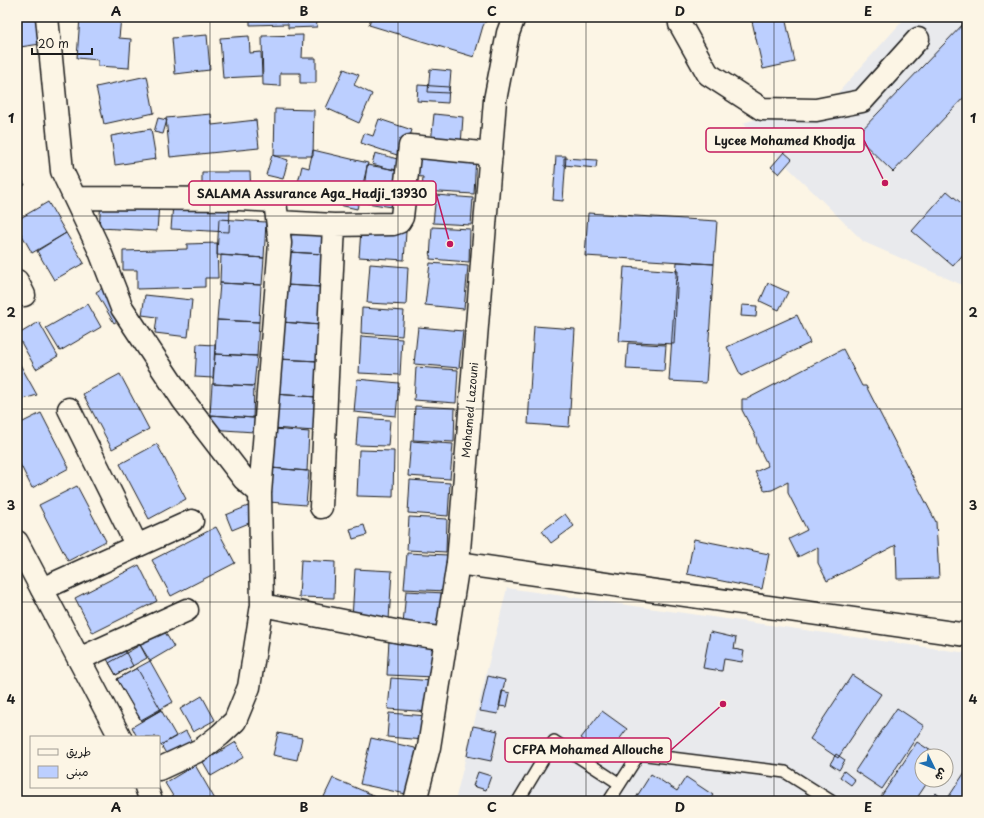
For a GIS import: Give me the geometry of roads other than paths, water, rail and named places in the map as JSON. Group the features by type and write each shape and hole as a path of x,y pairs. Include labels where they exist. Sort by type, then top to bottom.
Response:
{"street":[{"path":"47,17 62,171 99,249 122,308 183,400 244,479 260,493"},
{"name":"Mohamed Lazouni","path":"415,801 429,747 458,563 495,100 508,33 514,17"},
{"path":"679,17 680,24 708,74 762,109 816,110 862,101 918,39"},
{"path":"278,222 334,225 393,224 399,222 402,217 410,146 491,154"},
{"path":"75,198 240,199 275,201 280,243 260,493 262,605 249,687 234,721 220,735 202,749 160,769"},
{"path":"321,506 334,225"},
{"path":"69,409 137,546"},
{"path":"42,589 192,521"},
{"path":"17,542 119,736"},
{"path":"458,563 967,635"},
{"path":"262,605 400,632 446,639"},
{"path":"79,659 187,610"},
{"path":"146,788 152,801"}],"lane":[{"path":"518,801 554,741 620,784"},
{"path":"609,801 640,754 785,772 831,801"}],"place":[{"name":"Lycee Mohamed Khodja","path":"885,183"},
{"name":"SALAMA Assurance Aga_Hadji_13930","path":"450,244"},
{"name":"CFPA Mohamed Allouche","path":"723,704"}]}
